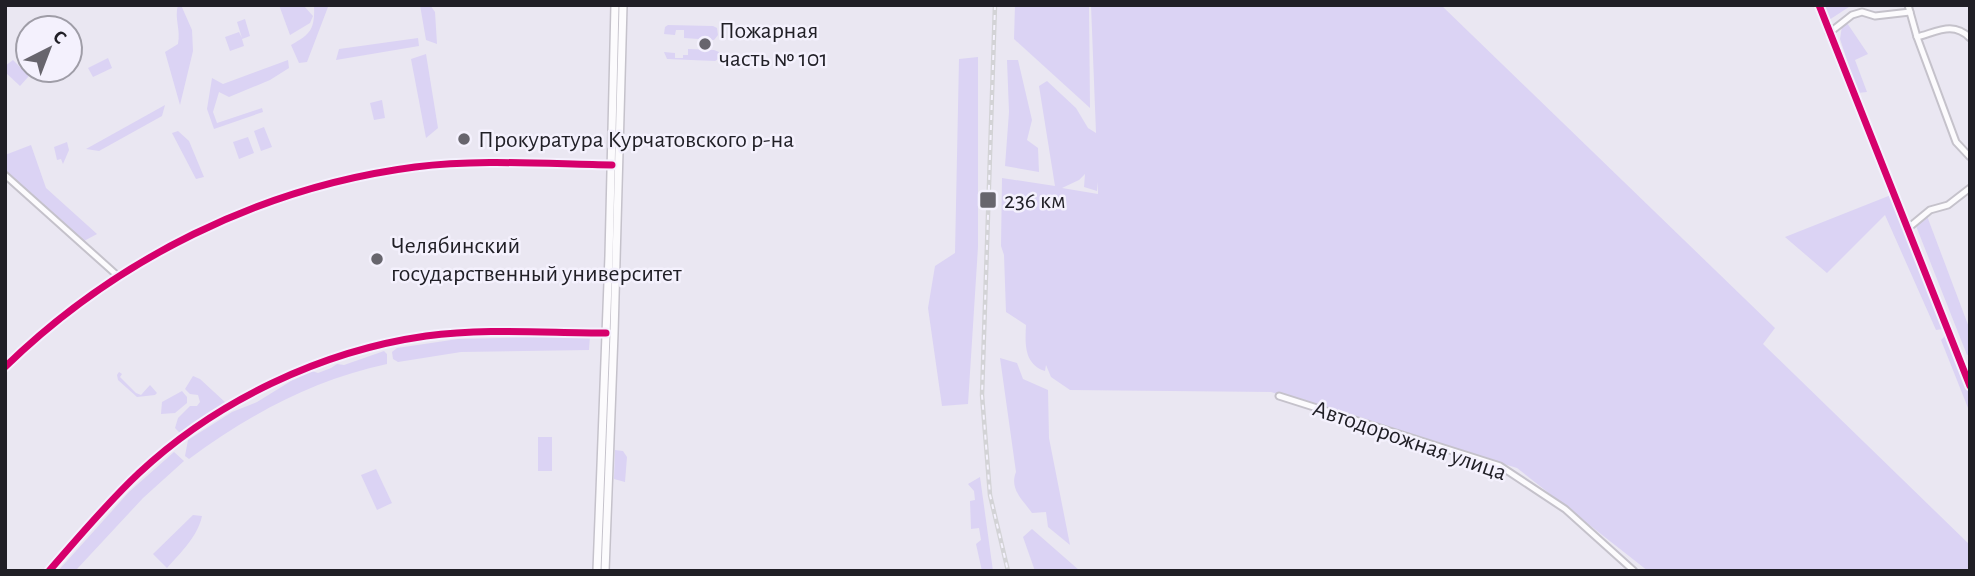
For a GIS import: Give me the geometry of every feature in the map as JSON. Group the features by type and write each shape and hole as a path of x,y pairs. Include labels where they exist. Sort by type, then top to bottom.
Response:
{"main road":[{"path":"597,571 602,544 610,333 618,19 615,5"},
{"path":"618,19 622,5"},
{"path":"602,544 605,571"}],"street":[{"path":"1819,5 1970,386"},
{"path":"1829,33 1852,15 1862,12 1875,16 1909,9 1956,142 1970,157"},
{"path":"1917,37 1954,28 1970,38"},
{"path":"5,367 68,314 119,277 167,248 217,222 321,185 397,170 449,164 615,165"},
{"path":"5,175 119,277"},
{"path":"1907,229 1930,210 1948,205 1970,188"},
{"path":"49,571 112,500 163,452 212,417 288,377 344,355 427,336 506,330 610,333"},
{"name":"Автодорожная улица","path":"1279,396 1500,466 1565,509 1634,571"}],"shaded area":[{"path":"178,5 181,5 192,30 193,51 180,105 165,52 178,44"},
{"path":"279,5 303,5 313,16 310,23 290,35"},
{"path":"314,5 328,7 307,62 299,63 291,45 310,30 314,20"},
{"path":"420,5 430,5 435,12 437,44 426,40"},
{"path":"1015,5 1089,5 1090,108 1014,39"},
{"path":"1091,5 1441,5 1775,328 1763,344 1970,545 1970,571 1648,571 1517,468 1271,392 1070,390 1051,377 1046,365 1045,371 1033,364 1027,352 1026,325 1006,312 1004,255 1001,246 1002,178 1055,186 1039,86 1047,81 1076,108 1088,128 1096,133","holes":["1085,174 1084,187 1097,191 1098,182 1098,194 1062,188"]},
{"path":"1823,5 1852,5 1829,20"},
{"path":"245,19 250,36 242,39 244,46 230,51 225,37 239,32 242,38 237,22"},
{"path":"1847,23 1868,54 1855,60 1867,92 1858,93 1840,39 1842,26"},
{"path":"668,25 713,26 717,28 718,35 714,40 684,38 684,30 676,30 675,35 664,34"},
{"path":"418,38 419,46 336,60 339,49"},
{"path":"688,49 714,50 719,52 720,58 715,61 667,59 664,52 675,53 675,58 683,58 683,55 688,55"},
{"path":"426,54 438,128 426,138 411,59"},
{"path":"978,57 978,247 968,404 942,406 928,308 935,266 955,253 959,59"},
{"path":"108,58 112,68 93,77 88,68"},
{"path":"288,60 289,68 270,80 229,97 219,92 213,112 217,123 262,108 263,112 214,129 207,109 212,78 223,84"},
{"path":"1007,60 1018,60 1032,120 1027,140 1038,148 1039,172 1005,166 1009,112"},
{"path":"14,61 14,80 5,72 5,66"},
{"path":"382,100 385,118 374,120 370,103"},
{"path":"165,105 162,116 99,151 86,149"},
{"path":"264,127 272,147 261,151 254,131"},
{"path":"178,131 189,141 204,177 196,179 172,133"},
{"path":"248,137 254,153 239,159 233,142"},
{"path":"67,142 69,150 63,164 61,159 57,160 54,147"},
{"path":"31,145 46,188 97,234 84,241 5,170 5,155"},
{"path":"1891,195 1943,329 1936,330 1885,215 1827,273 1785,237"},
{"path":"1927,216 1970,330 1970,354 1967,355 1916,226"},
{"path":"1946,335 1970,396 1970,413 1941,340"},
{"path":"590,336 589,350 461,352 398,362 393,359 392,352 397,348 458,339"},
{"path":"384,351 387,354 387,364 308,389 235,427 189,459 185,456 188,440 232,412 257,402 312,371 318,373 337,364 344,365"},
{"path":"1000,358 1017,363 1023,379 1048,390 1049,438 1070,545 1048,527 1046,512 1032,513 1014,484 1016,472"},
{"path":"119,372 122,374 120,377 136,393 141,395 150,385 157,393 137,397 118,380"},
{"path":"193,376 200,379 226,403 180,433 175,428 178,418 190,406 197,406 200,402 198,395 190,394 185,389"},
{"path":"182,391 187,397 187,403 175,413 161,414 162,402"},
{"path":"538,437 552,437 552,471 538,471"},
{"path":"615,450 623,451 627,457 625,482 614,479"},
{"path":"174,452 184,461 143,498 77,569 58,571 129,492"},
{"path":"376,469 392,503 377,510 361,475"},
{"path":"980,477 993,571 982,571 976,544 981,540 979,528 971,529 970,501 975,500 974,491 968,484"},
{"path":"193,515 202,516 197,530 167,568 153,554"},
{"path":"1032,529 1080,571 1035,571 1023,537"}],"railway":[{"path":"995,5 982,395 990,495 1008,571"}],"cycle path":[{"path":"1819,5 1970,386"},
{"path":"5,367 48,328 94,293 143,262 194,234 247,211 302,192 358,177 415,167 464,163 612,165"},
{"path":"49,571 115,497 169,447 236,402 309,367 387,343 426,336 494,332 606,333"}],"place":[{"name":"Пожарная часть № 101","path":"705,44"},
{"name":"Прокуратура Курчатовского р-на","path":"464,139"},
{"name":"236 км","path":"988,200"},
{"name":"Челябинский государственный университет","path":"377,259"}]}
